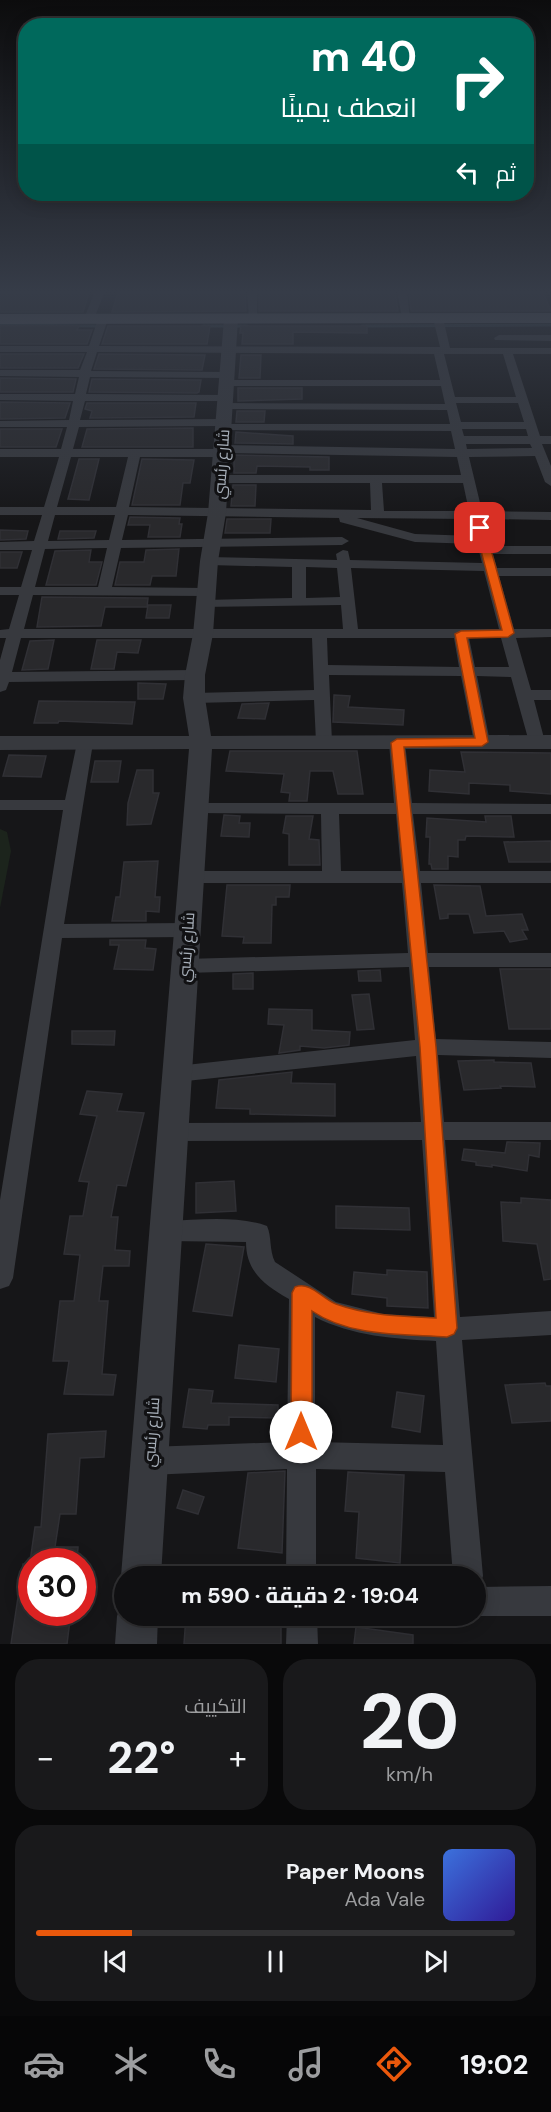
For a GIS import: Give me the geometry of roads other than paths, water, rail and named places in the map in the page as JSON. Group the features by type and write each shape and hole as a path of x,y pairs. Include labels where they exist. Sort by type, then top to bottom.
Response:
{"highway":[{"path":"187,368 228,390 284,368"}],"street":[{"path":"87,368 74,423 40,546 26,591 7,634 1,681 195,687 321,695"},
{"path":"154,368 344,428 455,419 474,413"},
{"path":"0,453 135,453 228,390 233,368"},
{"path":"0,424 74,423 228,390 347,368"},
{"path":"0,743 544,742 518,672 476,515 446,368"},
{"path":"511,368 521,413 530,426 551,482"},
{"path":"0,373 85,373 455,419 530,426"},
{"path":"342,383 344,465"},
{"path":"0,398 80,398 342,383 451,386"},
{"path":"228,390 344,465 376,479 468,479"},
{"path":"228,390 344,465 537,446 551,440"},
{"name":"شارع رئسي","path":"142,1566 201,743 195,687 217,512 228,390"},
{"path":"455,419 516,392"},
{"path":"455,419 537,446"},
{"path":"104,592 135,453"},
{"path":"376,479 378,514"},
{"path":"0,511 217,512 340,516 378,514 551,516"},
{"path":"340,516 351,634"},
{"path":"340,516 400,550 491,570 551,572"},
{"path":"0,546 113,544 211,552 278,563 344,564 434,540 551,550"},
{"path":"211,552 277,542 342,542"},
{"path":"277,542 278,563"},
{"path":"299,563 299,601"},
{"path":"0,591 104,592 206,598 348,601"},
{"path":"319,633 324,742"},
{"path":"7,634 551,633"},
{"path":"461,634 482,742"},
{"path":"320,670 518,672"},
{"path":"525,695 551,695"},
{"path":"0,1278 73,805 85,743"},
{"path":"397,743 428,1047 447,1328 467,1566"},
{"path":"0,805 73,805"},
{"path":"196,808 551,809"},
{"path":"330,808 332,877"},
{"path":"190,877 551,877"},
{"path":"55,931 187,930"},
{"path":"185,966 419,960 551,960"},
{"path":"177,1074 428,1047 551,1050"},
{"path":"173,1132 551,1131"},
{"path":"166,1231 231,1230 258,1233 257,1252 267,1273 327,1310 369,1323 447,1328 551,1323"},
{"path":"301,1566 302,1293"},
{"path":"149,1461 301,1455 458,1459"},
{"path":"486,1602 551,1601"},
{"path":"136,1644 137,1626"},
{"path":"302,1626 302,1644"}]}
